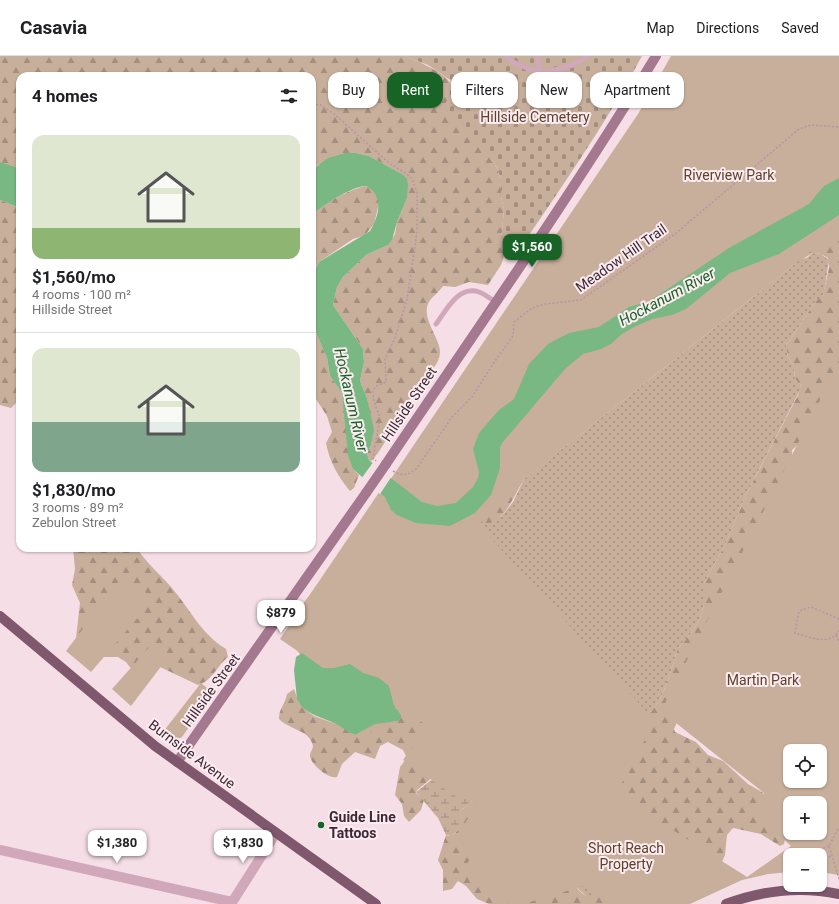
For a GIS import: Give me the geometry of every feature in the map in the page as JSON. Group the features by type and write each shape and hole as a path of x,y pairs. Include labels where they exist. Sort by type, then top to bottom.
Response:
{"main road":[{"name":"Hillside Street","path":"177,762 366,493 496,302 612,128 656,56"},
{"name":"Burnside Avenue","path":"0,616 138,732 177,762 376,904"},
{"path":"726,904 760,893 779,890 811,889 839,894"}],"street":[{"path":"0,850 231,903 276,833"}],"lane":[{"path":"505,56 515,63 536,72"},
{"path":"537,56 541,72"},
{"path":"548,72 572,65 588,56"},
{"path":"436,324 456,297 462,293 478,292 496,302"}],"path":[{"path":"316,104 321,105 334,114 389,164 412,179 417,192 417,232 407,299 395,338 385,359 386,382 376,386 373,391 374,401 380,418 373,458 385,465"},
{"name":"Meadow Hill Trail","path":"385,465 395,472 406,475 411,474 417,468 452,417 472,397 513,336 514,322 532,308 546,304 581,300 675,234 799,129 810,125 839,127"},
{"path":"839,618 811,607 799,611 795,633 822,640 836,635 839,630"},
{"path":"836,635 839,642"},
{"path":"832,856 824,859 821,849 829,846 838,828"},
{"path":"829,846 839,879"}],"green space":[{"path":"0,56 404,56 416,60 439,72 387,72 387,108 443,108 443,75 445,77 451,86 446,104 475,142 494,162 501,178 501,197 504,209 501,242 505,254 501,265 488,285 469,282 455,287 443,286 429,302 427,314 439,346 440,352 438,361 414,392 379,452 372,461 369,460 367,454 371,445 373,433 367,398 360,381 364,362 363,349 333,305 337,287 343,277 366,255 388,245 395,234 397,222 407,198 402,174 369,156 356,153 316,167 316,72 16,72 16,167 0,162"},
{"name":"Hillside Cemetery","path":"404,56 642,56 633,72 590,72 590,108 613,108 512,260 504,256 501,242 504,209 501,197 501,178 494,162 457,126 452,118 446,104 451,86 450,80 443,75 443,72 438,72 428,65"},
{"path":"671,56 839,56 839,229 474,519 655,721 616,794 747,877 783,852 783,873 768,874 742,880 690,904 605,904 587,885 523,904 510,904 463,869 471,858 451,843 478,804 462,792 458,798 403,760 427,726 393,702 368,736 334,712 351,688 280,639 382,488 384,489 641,108 684,108 684,72 662,72"},
{"path":"365,186 371,188 377,195 379,203 374,224 365,235 353,239 319,262 316,268 316,211 352,191"},
{"path":"0,200 16,206 16,403 11,408 0,405"},
{"path":"839,215 839,385 799,444 792,450 793,462 674,729 675,732 696,742 708,755 723,761 748,784 762,792 767,798 783,834 783,840 785,840 784,844 780,846 761,834 733,828 727,835 725,855 721,864 601,827 647,713 652,711 660,700 678,648 690,635 700,619 704,604 704,583 726,543 745,497 798,395 801,385 795,379 794,367 788,357 786,346 815,302 823,295 829,268 828,258 821,254 812,253 785,270 524,479 511,503 499,518 492,522 484,523 476,518 475,514"},
{"name":"Short Reach Property","path":"812,253 821,254 829,260 824,292 822,297 815,302 786,346 788,357 794,367 795,379 801,385 800,390 745,497 726,543 704,583 704,604 700,619 690,635 678,648 660,700 652,711 647,713 629,904 586,896 293,622 302,605 340,555 475,513 501,517 513,502 524,479 801,259 807,258"},
{"path":"316,331 327,358 330,376 342,393 353,469 359,475 354,488 350,491 338,474 327,449 326,443 332,432 327,416 316,399"},
{"name":"Martin Park","path":"839,363 839,875 827,873 827,848 788,848 791,846 785,840 827,840 827,796 783,796 783,838 758,815 758,805 764,793 661,711"},
{"path":"73,552 140,552 149,564 178,595 203,629 217,643 226,649 228,657 211,677 198,685 158,666 132,670 126,662 118,657 104,657 76,638 80,603 72,585 75,569"},
{"path":"123,576 154,599 91,672 66,651"},
{"path":"300,626 318,630 339,641 363,663 418,699 434,707 477,754 477,761 475,764 470,764 462,758 457,760 417,790 416,793 424,800 421,810 409,822 404,816 402,804 395,795 400,767 407,758 403,750 388,742 380,746 375,759 355,752 342,764 337,777 329,776 320,770 313,762 310,755 313,746 308,737 304,733 283,723 279,719 287,694 294,689 299,703 307,711 314,716 339,725 354,735 380,722 398,721 401,718 401,715 394,705 389,686 379,678 363,673 350,664 334,668 322,668 308,656 300,654 287,638 292,631"},
{"path":"153,643 169,656 131,706 112,689"},
{"path":"201,683 213,693 182,737 174,741 163,732"},
{"path":"435,777 479,794 461,811 460,829 451,836 446,835 438,818 416,792"},
{"path":"479,794 583,894 587,896 603,895 629,904 489,904 477,899 466,886 458,881 452,889 443,891 443,870 438,860 446,835 449,836 456,832 459,826 461,811"}],"water":[{"name":"Hockanum River","path":"346,153 356,153 369,156 402,174 407,179 407,198 397,222 392,240 388,245 366,255 343,277 337,287 333,305 363,349 364,362 360,381 367,398 374,430 371,445 367,454 369,460 422,502 437,506 456,503 473,487 478,478 479,472 473,449 479,433 499,410 514,399 529,364 548,344 569,333 599,327 629,307 648,302 729,248 809,204 824,186 839,178 839,215 779,254 730,273 686,309 672,315 652,319 622,334 611,344 601,349 583,354 565,369 502,443 500,447 500,468 491,495 475,513 450,526 416,523 397,515 391,510 385,497 353,469 348,455 342,393 330,376 327,358 316,331 316,268 319,262 370,231 378,211 378,201 376,196 369,187 366,186 346,193 329,202 316,212 316,167 328,158"},
{"path":"0,162 16,167 16,206 0,200"},
{"path":"302,653 323,668 334,668 350,664 363,673 379,678 389,686 394,706 401,715 401,718 398,721 375,724 355,735 339,725 314,715 304,709 297,699 294,670 296,657"}],"pier":[{"path":"374,461 392,476 380,494 361,479"}],"place":[{"name":"Guide Line Tattoos","path":"321,825"}],"park label":[{"name":"Riverview Park","path":"729,175"}]}
